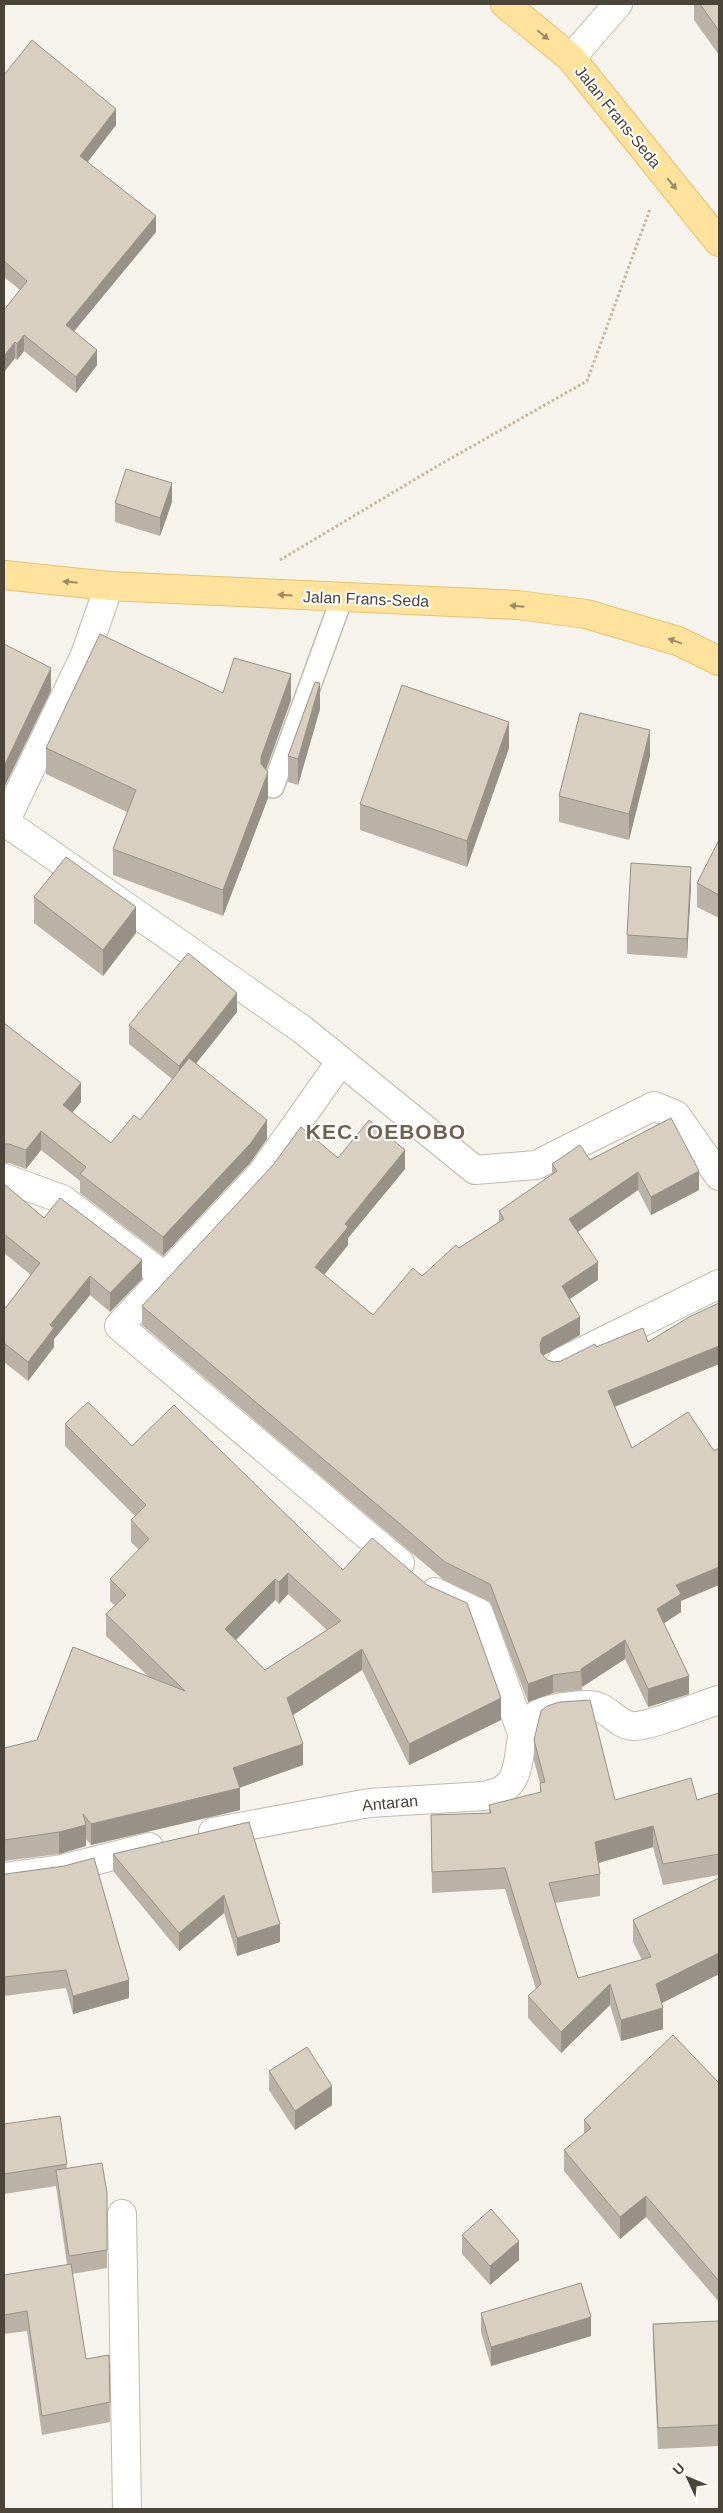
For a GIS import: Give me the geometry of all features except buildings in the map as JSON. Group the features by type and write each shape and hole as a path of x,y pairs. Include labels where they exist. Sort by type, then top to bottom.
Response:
{"main road":[{"name":"Jalan Frans-Seda","path":"506,4 571,58 719,242"},
{"name":"Jalan Frans-Seda","path":"4,575 109,586 518,605 586,614 678,641 719,661"}],"street":[{"path":"571,58 618,4"},
{"path":"109,586 85,655 4,823 303,1030 475,1170 536,1165 654,1106 676,1116 719,1176"},
{"path":"341,1061 262,1173 119,1326 437,1594 479,1614 523,1736"},
{"path":"4,1178 62,1199 164,1276"},
{"path":"555,1365 719,1284"},
{"name":"Antaran","path":"4,1877 62,1869 257,1822 369,1803 484,1796 502,1790 516,1775 526,1727 535,1716 545,1711 584,1704 599,1707 618,1721 632,1726 651,1723 719,1700"},
{"path":"122,2214 127,2509"}],"lane":[{"path":"273,786 342,598"}],"path":[{"path":"277,563 434,468 587,381 663,173"}],"district":[{"name":"KEC. OEBOBO","path":"386,1131"}]}
